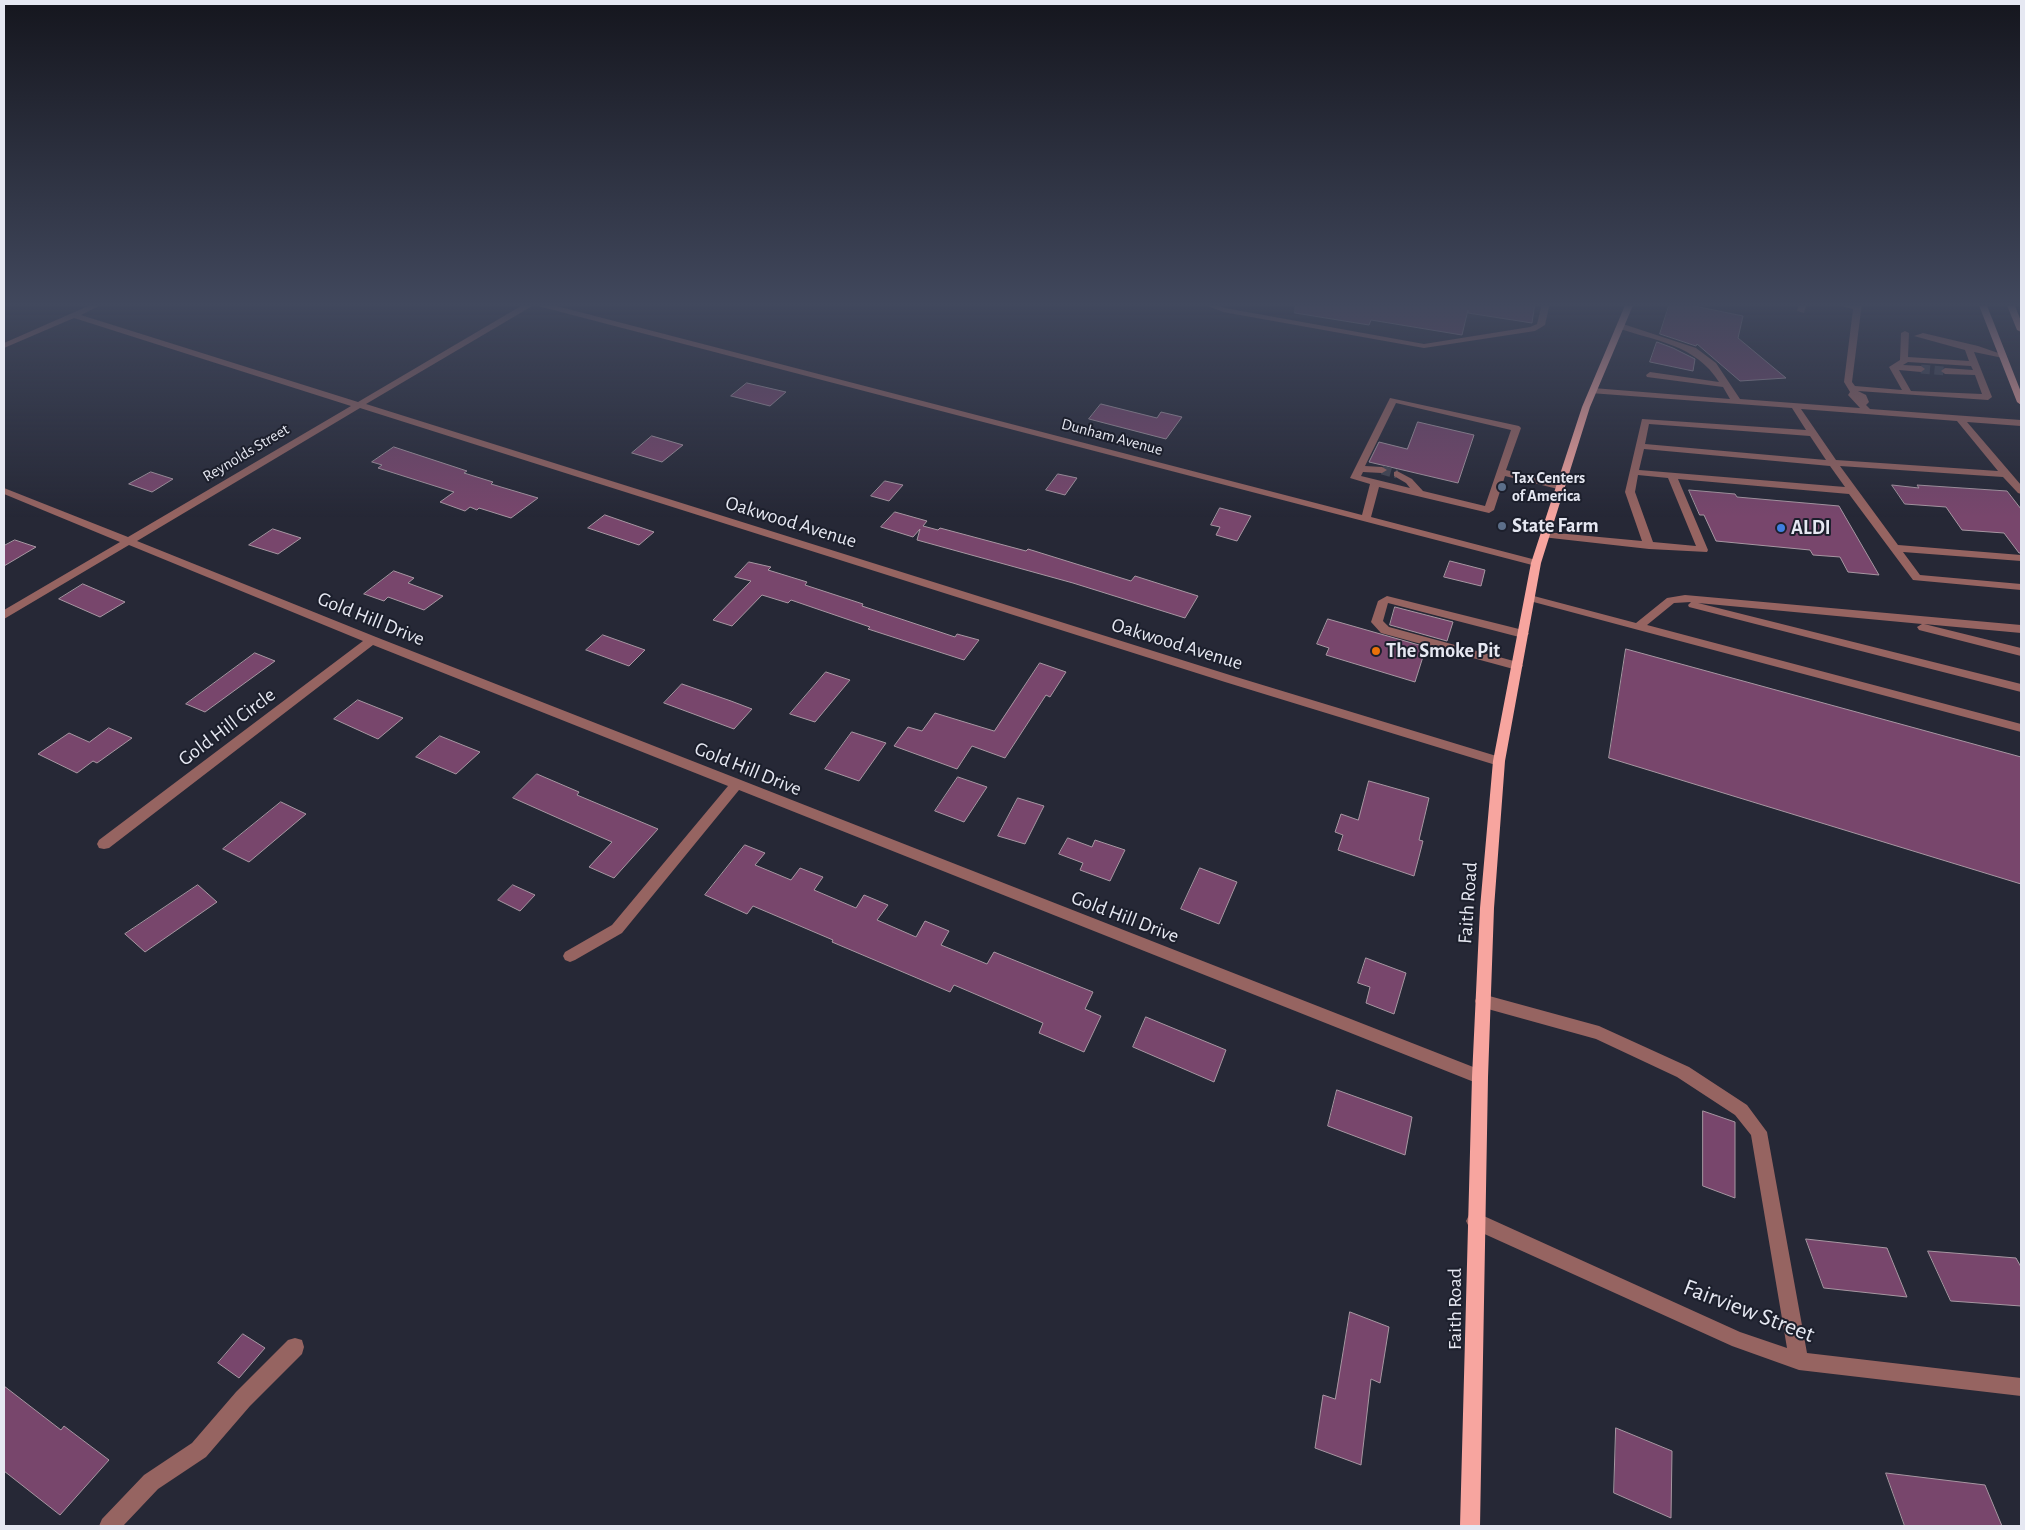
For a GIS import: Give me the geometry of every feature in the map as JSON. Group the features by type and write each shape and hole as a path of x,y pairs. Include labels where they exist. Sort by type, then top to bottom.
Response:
{"main road":[{"name":"Faith Road","path":"1470,1526 1474,1407 1475,1222 1482,1001 1487,908 1499,761 1536,563 1600,374"},
{"path":"2010,374 2021,402"}],"street":[{"name":"Oakwood Avenue","path":"263,374 1229,679 1499,761"},
{"name":"Reynolds Street","path":"4,615 409,374"},
{"name":"Dunham Avenue","path":"810,374 1536,563"},
{"path":"1719,374 1737,402"},
{"path":"1849,374 1848,382 1862,396 1865,402 1862,403 1868,412"},
{"path":"1897,374 1908,393"},
{"path":"1854,390 1988,397 1980,374"},
{"path":"1650,375 1726,385"},
{"path":"1593,391 2021,423"},
{"path":"1393,400 1516,428 1501,472 1489,510 1355,478 1393,400"},
{"path":"1795,407 1832,463 1917,578 2021,587"},
{"path":"1959,418 2021,491"},
{"path":"1649,546 1630,492 1645,420 1812,434"},
{"path":"1640,446 1832,463 2006,474"},
{"path":"1359,469 1382,470"},
{"path":"1501,472 1562,487"},
{"path":"1634,472 1852,491"},
{"path":"1397,474 1409,481 1420,493"},
{"path":"1546,535 1703,550 1672,475"},
{"path":"1366,519 1375,482"},
{"name":"Gold Hill Drive","path":"7,495 128,541 372,640 1480,1077"},
{"path":"1894,548 2021,558"},
{"path":"1530,598 2021,728"},
{"path":"1638,627 1671,600 1686,598 2021,629"},
{"path":"1517,666 1386,630 1377,622 1383,601 1387,599 1523,634"},
{"path":"1671,600 2021,688"},
{"path":"1887,618 2021,652"},
{"name":"Gold Hill Circle","path":"104,844 372,640"},
{"path":"570,956 617,929 737,784"},
{"path":"1482,1001 1599,1033 1683,1072 1741,1110 1758,1132 1799,1361"},
{"name":"Fairview Street","path":"1475,1222 1738,1340 1799,1361 2021,1387"},
{"path":"109,1526 151,1482 199,1450 243,1399 295,1347"}],"building":[{"path":"1732,374 1782,374 1786,378 1740,381"},
{"path":"747,383 786,392 770,406 731,396"},
{"path":"1101,404 1157,418 1161,412 1182,417 1166,439 1089,419"},
{"path":"1418,422 1474,435 1458,483 1369,462 1379,442 1407,449"},
{"path":"652,436 683,445 662,462 632,453"},
{"path":"394,447 467,471 464,473 493,482 491,484 538,498 511,518 479,508 477,510 470,507 465,511 440,502 454,492 378,468 382,465 372,462"},
{"path":"151,472 173,479 152,492 129,484"},
{"path":"1058,474 1077,478 1065,495 1046,490"},
{"path":"885,481 903,485 889,501 871,496"},
{"path":"1892,485 1919,488 1917,485 2007,491 2021,509 2021,553 2019,553 2004,533 1962,530 1946,507 1905,504"},
{"name":"ALDI","path":"1689,490 1735,494 1737,497 1839,506 1879,575 1848,572 1840,557 1813,555 1810,550 1716,541 1704,515 1700,515"},
{"path":"1220,508 1251,516 1237,541 1216,535 1220,527 1211,525"},
{"path":"895,512 927,521 923,526 938,530 940,528 1026,551 1028,549 1131,581 1135,576 1198,596 1185,618 1073,583 917,540 920,529 913,537 881,527"},
{"path":"605,515 654,532 639,545 588,528"},
{"path":"273,529 301,538 278,554 249,545"},
{"path":"15,540 36,547 4,566 4,546"},
{"path":"1450,561 1485,570 1481,586 1444,577"},
{"path":"749,562 771,567 768,570 807,582 805,585 863,604 862,606 955,637 957,634 979,640 964,660 868,629 870,627 791,600 788,603 762,595 732,626 713,620 751,581 735,577"},
{"path":"394,571 414,578 408,583 443,596 424,610 388,597 384,601 364,594"},
{"path":"83,584 125,602 100,617 59,599"},
{"path":"1395,607 1453,622 1447,641 1390,625"},
{"name":"The Smoke Pit","path":"1328,619 1426,647 1415,682 1326,655 1329,648 1317,644"},
{"path":"603,635 645,650 629,666 586,650"},
{"path":"1626,649 2021,757 2021,884 1609,758"},
{"path":"255,653 275,661 205,712 186,704"},
{"path":"1040,663 1066,672 1050,697 1046,695 1005,758 972,746 957,769 894,746 908,727 922,731 935,713 994,731"},
{"path":"826,672 850,680 815,722 790,714"},
{"path":"682,684 752,709 734,729 664,703"},
{"path":"358,700 403,718 378,739 334,719"},
{"path":"109,728 132,738 97,763 93,761 77,773 38,754 69,733 89,742"},
{"path":"852,732 886,743 859,781 825,769"},
{"path":"440,736 480,752 456,774 416,757"},
{"path":"537,774 579,792 577,795 658,829 614,878 589,867 612,842 513,798"},
{"path":"958,777 987,787 964,822 935,811"},
{"path":"1369,781 1429,798 1419,840 1423,841 1414,876 1338,850 1343,835 1335,832 1341,814 1358,820"},
{"path":"1018,798 1044,806 1025,844 998,836"},
{"path":"281,802 306,814 249,862 223,849"},
{"path":"1068,838 1092,847 1095,840 1125,850 1110,881 1080,870 1083,863 1059,854"},
{"path":"745,845 765,853 755,865 791,880 800,868 823,877 814,890 856,908 864,895 888,905 877,920 916,937 925,921 949,931 941,945 987,964 994,952 1093,992 1085,1009 1101,1016 1084,1052 1039,1033 1043,1023 954,985 950,992 753,906 747,914 705,895"},
{"path":"1200,868 1237,882 1219,924 1181,909"},
{"path":"198,885 217,902 145,952 125,934"},
{"path":"513,885 535,895 520,911 498,900"},
{"path":"1366,958 1406,973 1394,1014 1366,1003 1370,987 1358,983"},
{"path":"1146,1017 1226,1050 1214,1082 1133,1047"},
{"path":"1337,1090 1412,1117 1405,1155 1328,1126"},
{"path":"1703,1111 1735,1122 1735,1198 1703,1186"},
{"path":"1806,1239 1887,1248 1907,1297 1824,1288"},
{"path":"1928,1251 2016,1258 2021,1267 2021,1306 1951,1301"},
{"path":"1350,1312 1389,1327 1380,1383 1371,1379 1361,1465 1315,1448 1323,1395 1335,1399"},
{"path":"243,1334 265,1348 239,1378 218,1363"},
{"path":"4,1386 61,1430 64,1426 109,1460 60,1515 4,1471"},
{"path":"1616,1428 1672,1451 1671,1518 1614,1493"},
{"path":"1886,1473 1985,1485 2002,1526 1905,1526"}],"tunnel":[{"path":"1382,470 1397,474"}],"place":[{"name":"Tax Centers of America","path":"1502,487"},
{"name":"State Farm","path":"1502,526"},
{"name":"ALDI","path":"1781,528"},
{"name":"The Smoke Pit","path":"1376,651"}]}
